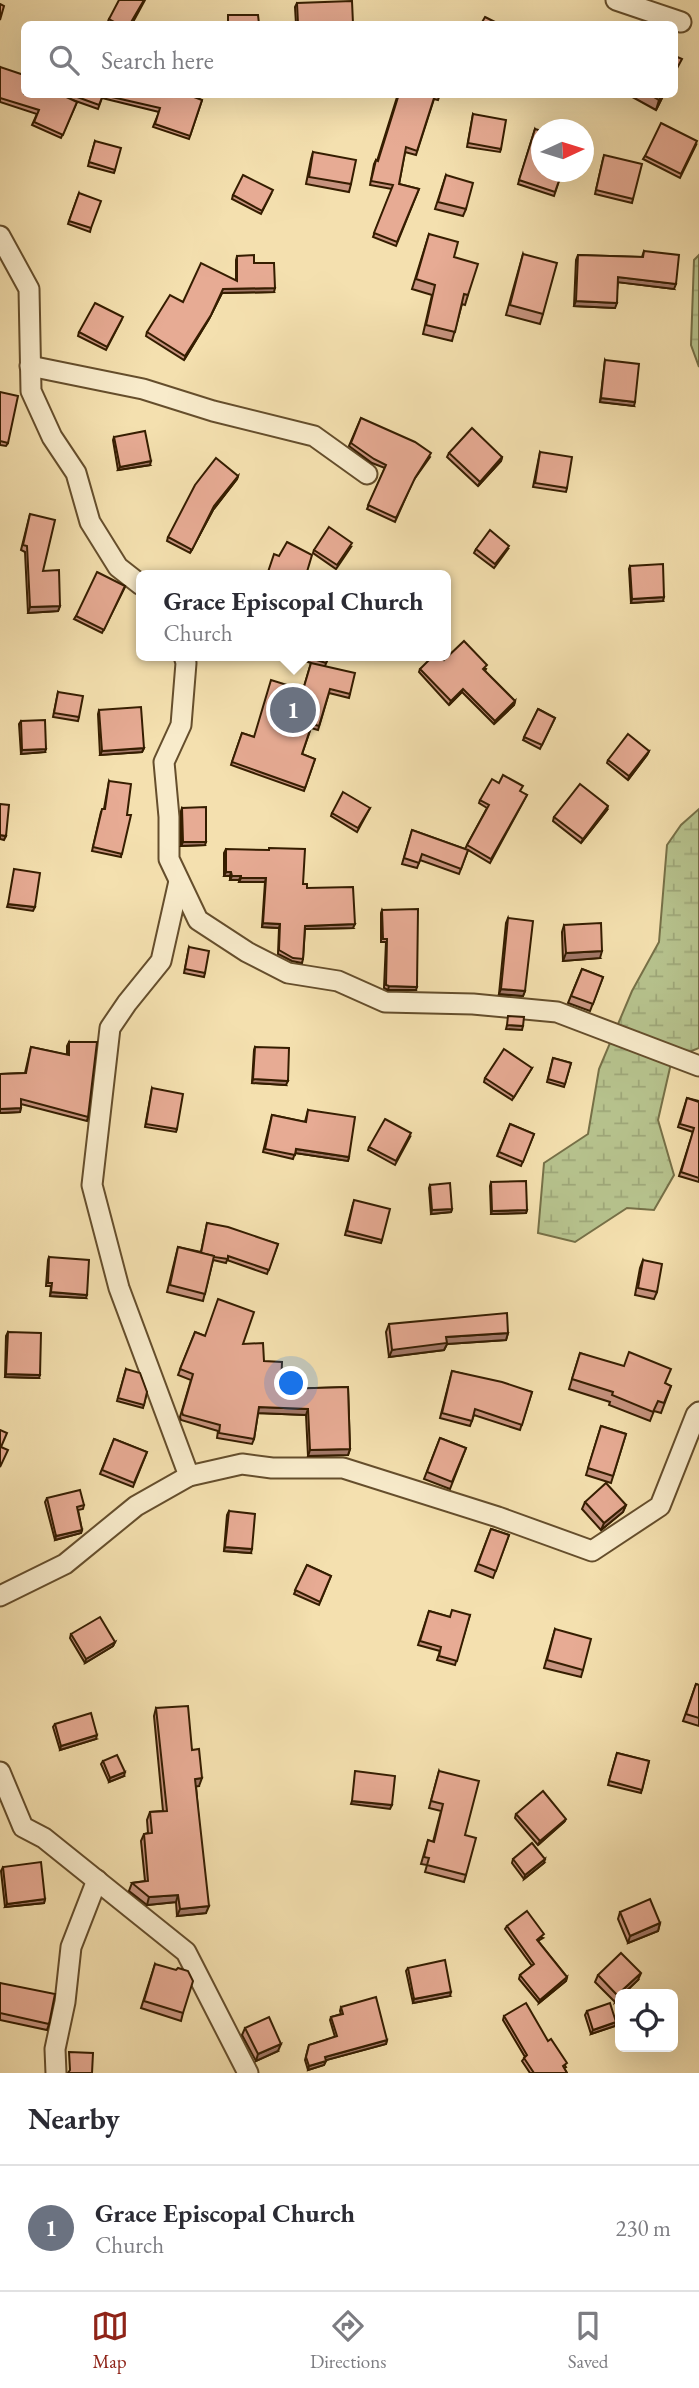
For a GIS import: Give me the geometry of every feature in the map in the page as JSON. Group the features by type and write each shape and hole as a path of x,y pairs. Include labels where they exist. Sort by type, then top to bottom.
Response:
{"street":[{"path":"617,0 681,22"},
{"path":"0,236 29,289 31,391 52,437 76,473 90,522 118,567 136,581"},
{"path":"30,366 143,389 213,411 314,436 367,474"},
{"path":"185,661 181,724 164,762 170,817 169,859 198,920 247,952 288,973 338,981 385,1002 473,1004 557,1012 699,1066"},
{"path":"179,881 161,961 110,1028 92,1185 119,1288 189,1476"},
{"path":"0,1596 65,1564 136,1506 189,1476 242,1464 272,1468 343,1468 498,1517 593,1551 660,1506 699,1412"},
{"path":"2,1785 23,1827 44,1838 186,1952 248,2073"},
{"path":"56,2073 55,2049 65,2002 71,1947 97,1880"}],"green space":[{"path":"699,255 699,367 691,345 694,260"},
{"path":"699,809 699,1048 672,1059 658,1120 674,1175 654,1210 627,1208 575,1242 538,1233 544,1163 588,1134 599,1069 632,991 659,942 667,845 681,825"}],"building":[{"path":"119,0 144,0 132,21 109,19"},
{"path":"352,1 353,21 298,21 297,3"},
{"path":"0,4 4,6 0,20"},
{"path":"228,15 258,15 259,21 228,21"},
{"path":"0,67 21,74 21,98 68,98 77,102 63,135 34,122 39,110 0,98"},
{"path":"80,98 102,98 99,105"},
{"path":"116,98 202,100 190,136 155,124 160,108"},
{"path":"398,98 434,98 417,151 406,147 399,184 419,189 397,242 374,233 393,185 371,181 376,160 378,161"},
{"path":"473,114 506,120 501,149 468,143"},
{"path":"661,123 697,141 681,174 645,156"},
{"path":"95,141 121,148 115,170 89,162"},
{"path":"531,142 531,182 558,182 555,192 519,180"},
{"path":"313,152 356,160 351,184 309,177"},
{"path":"604,155 642,164 633,199 596,190"},
{"path":"243,175 273,190 262,211 233,195"},
{"path":"446,175 473,183 466,209 438,202"},
{"path":"79,193 101,201 91,228 69,221"},
{"path":"429,234 458,242 454,257 478,264 468,295 464,294 455,332 426,325 435,285 416,279"},
{"path":"644,251 679,255 676,284 618,277 617,303 576,301 578,255 643,257"},
{"path":"523,254 557,263 543,314 510,305"},
{"path":"254,255 254,263 274,263 275,288 223,289 211,315 185,356 147,332 170,295 183,302 201,263 237,281 237,256"},
{"path":"95,303 123,317 107,347 79,332"},
{"path":"605,360 639,364 635,402 601,398"},
{"path":"0,392 18,396 8,443 0,441"},
{"path":"361,418 415,442 431,453 415,478 396,518 368,505 386,465 351,443"},
{"path":"472,428 502,457 480,482 449,453"},
{"path":"145,431 151,461 120,467 114,437"},
{"path":"540,452 572,457 567,488 535,483"},
{"path":"216,458 238,476 214,506 192,550 168,537 195,485"},
{"path":"30,514 55,520 43,571 59,570 60,606 30,607 27,546 23,545"},
{"path":"329,527 352,543 337,565 314,550"},
{"path":"490,530 509,546 495,564 476,549"},
{"path":"287,542 312,555 308,570 269,570 274,554 279,556"},
{"path":"663,564 664,597 632,599 630,566"},
{"path":"97,572 125,586 104,630 76,616"},
{"path":"464,641 487,665 483,669 515,701 495,721 463,689 451,701 420,669 428,661 451,661 451,653"},
{"path":"311,663 355,673 350,694 330,689 319,726 312,724 302,754 315,759 305,788 232,762 242,733 254,737 271,680 303,690"},
{"path":"58,692 83,696 79,717 54,713"},
{"path":"141,707 144,748 102,751 99,710"},
{"path":"538,709 555,718 542,745 524,737"},
{"path":"45,720 46,749 22,750 21,721"},
{"path":"628,734 649,751 629,776 608,760"},
{"path":"503,775 523,786 520,791 527,795 491,859 467,845 489,805 480,800 492,779 499,783"},
{"path":"109,781 131,784 127,815 131,815 122,854 93,847 102,809 105,809"},
{"path":"580,784 608,806 583,839 554,817"},
{"path":"343,792 370,808 358,828 332,813"},
{"path":"0,804 9,805 6,836 0,835"},
{"path":"206,807 206,842 183,842 182,808"},
{"path":"412,830 468,850 461,869 422,854 419,863 404,858"},
{"path":"226,849 305,849 303,884 307,884 307,888 353,887 355,924 305,926 303,959 293,958 279,950 280,924 263,923 266,878 241,878 226,872"},
{"path":"14,869 40,873 35,907 8,904"},
{"path":"418,909 417,987 386,985 387,939 383,939 382,910"},
{"path":"508,918 533,921 525,991 501,989"},
{"path":"601,923 602,951 566,953 564,925"},
{"path":"189,947 209,951 205,973 185,969"},
{"path":"582,969 603,977 593,1004 571,996"},
{"path":"508,1016 524,1017 523,1026 507,1025"},
{"path":"69,1042 97,1042 88,1117 21,1099 21,1108 0,1109 0,1074 26,1073 31,1047 69,1055"},
{"path":"255,1047 289,1048 288,1081 253,1079"},
{"path":"504,1049 532,1068 514,1097 485,1078"},
{"path":"553,1058 571,1063 565,1084 548,1079"},
{"path":"152,1088 183,1094 177,1129 146,1124"},
{"path":"687,1098 699,1102 699,1178 681,1172 694,1128 680,1124"},
{"path":"308,1110 355,1117 349,1157 296,1149 295,1155 265,1149 272,1115 306,1122"},
{"path":"385,1119 411,1133 396,1161 369,1147"},
{"path":"510,1124 534,1134 523,1162 499,1152"},
{"path":"526,1181 527,1210 492,1211 491,1182"},
{"path":"450,1183 452,1209 432,1210 430,1185"},
{"path":"354,1200 390,1209 382,1240 347,1231"},
{"path":"207,1223 228,1227 278,1244 269,1270 228,1256 228,1259 201,1253"},
{"path":"178,1247 214,1256 205,1294 170,1285"},
{"path":"49,1257 89,1260 87,1295 51,1292 52,1283 48,1283"},
{"path":"643,1260 662,1264 657,1292 638,1288"},
{"path":"218,1299 254,1312 243,1344 263,1343 264,1361 282,1362 281,1389 348,1387 350,1449 310,1450 308,1409 259,1407 254,1439 219,1433 220,1425 183,1415 193,1374 180,1369 195,1332 205,1336"},
{"path":"507,1313 508,1333 446,1337 447,1343 392,1350 389,1324"},
{"path":"8,1332 41,1333 40,1375 6,1374"},
{"path":"629,1352 671,1369 665,1383 671,1386 664,1403 658,1401 653,1412 612,1395 613,1392 572,1379 580,1353 624,1366"},
{"path":"126,1369 140,1373 147,1392 144,1405 118,1398"},
{"path":"452,1371 532,1392 522,1425 475,1409 472,1421 442,1413"},
{"path":"601,1426 626,1434 613,1476 588,1468"},
{"path":"0,1430 7,1433 1,1447 8,1450 0,1467"},
{"path":"440,1438 466,1448 452,1482 427,1472"},
{"path":"114,1439 147,1452 134,1483 102,1470"},
{"path":"606,1483 626,1505 604,1523 585,1502"},
{"path":"80,1490 84,1505 77,1507 82,1530 56,1536 47,1498"},
{"path":"229,1511 255,1514 252,1549 225,1547"},
{"path":"491,1529 509,1535 496,1571 478,1564"},
{"path":"307,1565 331,1576 320,1602 295,1590"},
{"path":"452,1610 470,1615 457,1661 439,1656 441,1647 420,1641 429,1611 450,1617"},
{"path":"100,1617 115,1642 86,1659 71,1634"},
{"path":"555,1629 591,1639 583,1670 547,1660"},
{"path":"696,1684 699,1685 699,1718 686,1714"},
{"path":"188,1706 192,1750 199,1749 202,1778 195,1779 209,1906 180,1909 178,1895 149,1897 132,1883 148,1881 144,1834 152,1833 150,1812 167,1811 156,1708"},
{"path":"91,1713 97,1735 61,1746 55,1724"},
{"path":"617,1753 649,1761 642,1790 609,1781"},
{"path":"117,1755 125,1772 110,1778 103,1761"},
{"path":"355,1771 395,1776 392,1805 352,1801"},
{"path":"439,1771 479,1781 465,1835 476,1838 466,1875 427,1865 429,1858 424,1857 428,1840 434,1842 443,1804 431,1801"},
{"path":"543,1791 566,1819 540,1841 516,1814"},
{"path":"532,1843 545,1859 525,1875 513,1859"},
{"path":"41,1862 45,1899 7,1904 3,1867"},
{"path":"650,1899 660,1923 630,1936 620,1912"},
{"path":"527,1911 544,1934 537,1940 567,1977 540,2000 520,1975 534,1964 507,1926"},
{"path":"621,1953 641,1973 624,1989 615,1989 615,1993 598,1975"},
{"path":"445,1960 451,1992 414,1999 408,1968"},
{"path":"155,1964 188,1971 193,1981 183,2013 144,2001"},
{"path":"0,1983 55,1994 49,2024 0,2013"},
{"path":"376,1997 387,2040 325,2057 326,2061 309,2066 306,2057 309,2045 337,2036 331,2017 343,2014 341,2007"},
{"path":"526,2003 548,2041 551,2039 567,2063 563,2066 567,2073 534,2073 524,2058 527,2055 504,2016"},
{"path":"610,2003 615,2022 593,2030 587,2011"},
{"path":"269,2017 281,2044 258,2054 245,2028"},
{"path":"69,2052 93,2053 92,2073 68,2073"}],"place":[{"name":"Grace Episcopal Church","path":"293,710"}]}
